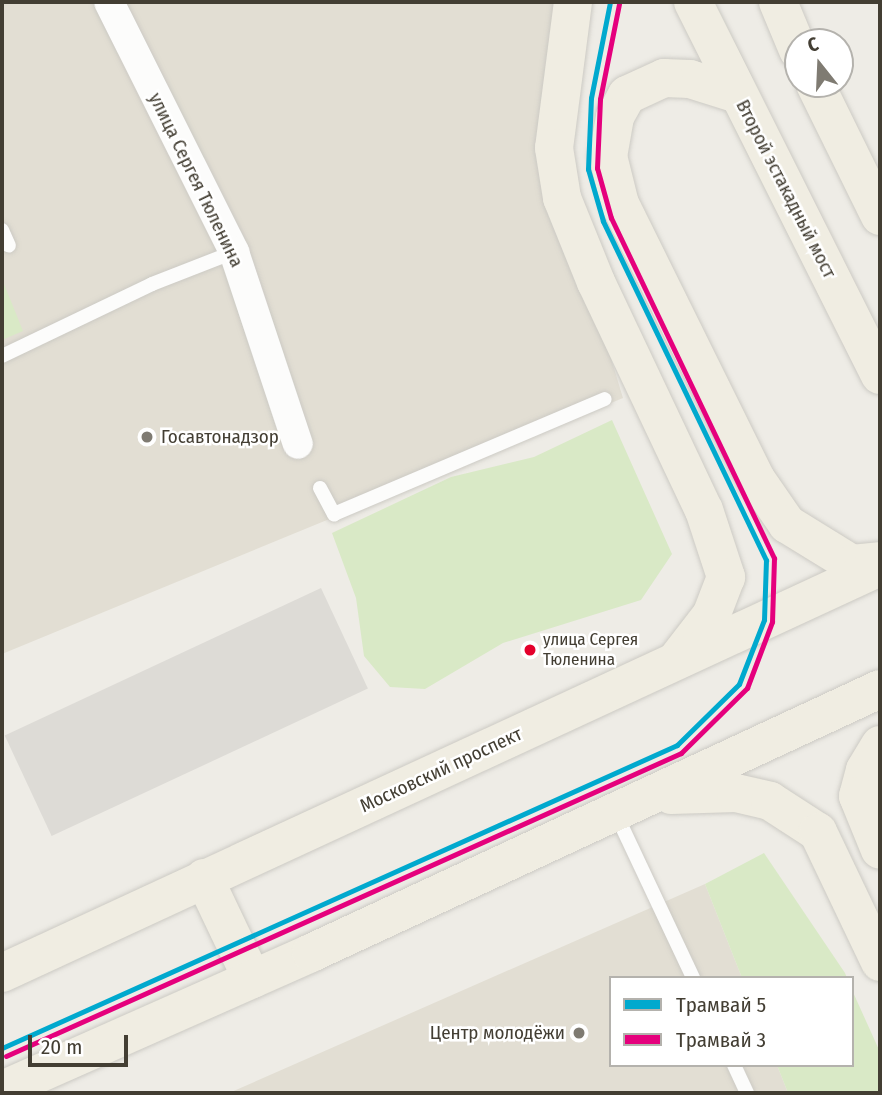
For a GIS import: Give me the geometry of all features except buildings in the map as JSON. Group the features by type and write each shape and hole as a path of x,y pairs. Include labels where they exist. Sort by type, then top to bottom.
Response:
{"main road":[{"path":"573,2 554,148 562,198 596,282 704,510 726,577 712,614 675,662"},
{"name":"Второй эстакадный мост","path":"693,2 880,375"},
{"path":"778,2 789,28"},
{"path":"738,94 690,79 664,78 627,95 615,117 608,156 620,204 756,479 787,524 852,564 880,561"},
{"path":"822,98 880,216"},
{"name":"Московский проспект","path":"2,973 880,567"},
{"path":"2,1090 252,979 880,690"},
{"path":"880,745 865,770 858,796 880,850"},
{"path":"632,805 736,793 791,810 818,832 880,962"},
{"path":"204,878 252,979"}],"street":[{"name":"улица Сергея Тюленина","path":"109,2 234,252 298,444"}],"lane":[{"path":"2,230 9,246"},
{"path":"2,356 152,284 234,252"},
{"path":"320,488 334,514 605,399"},
{"path":"632,805 692,976"},
{"path":"735,1067 747,1093"}],"shaded area":[{"path":"2,2 555,2 540,125 623,398 2,654"},
{"path":"321,588 368,689 52,836 5,735"},
{"path":"705,884 741,976 609,976 609,1067 778,1067 788,1093 229,1093"}],"green space":[{"path":"2,279 23,331 2,340"},
{"path":"612,420 672,554 641,600 503,643 425,689 390,687 364,656 356,598 332,533 451,477 534,457"},
{"path":"764,853 846,976 741,976 705,884"},
{"path":"854,994 880,1052 880,1093 788,1093 778,1067 854,1067"}],"tram line":[{"name":"5","path":"2,1048 677,745 739,684 764,620 766,560 603,221 588,169 591,98 610,2"},
{"name":"3","path":"6,1056 681,753 747,688 772,622 774,558 611,218 597,168 600,99 619,4"}],"place":[{"name":"Госавтонадзор","path":"147,437"},
{"name":"улица Сергея Тюленина","path":"530,650"},
{"name":"Центр молодёжи","path":"579,1033"}]}
